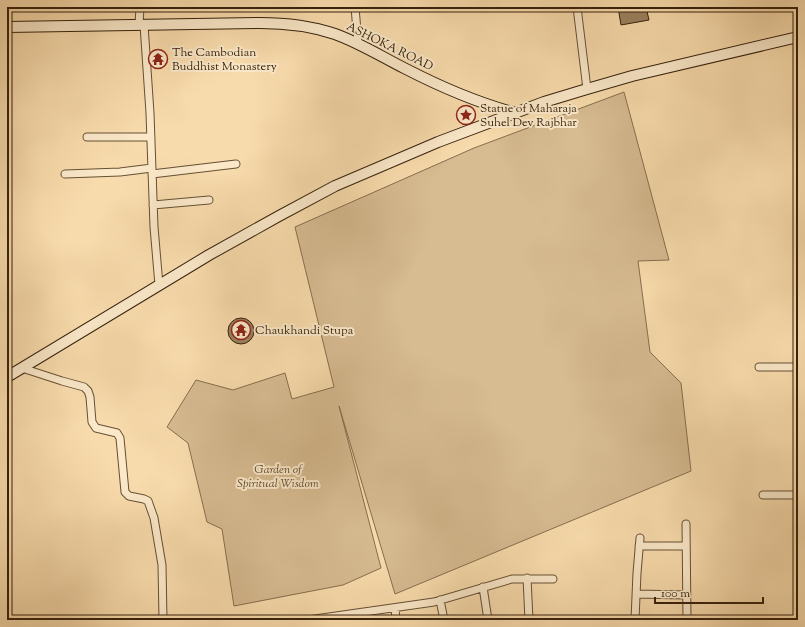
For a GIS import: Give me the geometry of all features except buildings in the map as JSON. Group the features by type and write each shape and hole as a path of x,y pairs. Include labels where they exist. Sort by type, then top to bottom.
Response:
{"street":[{"path":"140,7 151,137 155,247 159,285"},
{"path":"355,7 358,43"},
{"path":"577,7 587,89"},
{"name":"ASHOKA ROAD","path":"7,27 260,23 291,24 334,34 358,43 435,83 491,106 516,113"},
{"path":"7,377 209,255 335,186 438,142 544,102 632,76 798,37"},
{"path":"87,137 151,137"},
{"path":"65,174 152,171 236,164"},
{"path":"153,205 208,200"},
{"path":"759,367 798,367"},
{"path":"22,368 62,382 84,386 90,397 92,422 96,428 117,433 120,438 125,492 129,496 148,501 154,518 162,565 163,620"},
{"path":"763,495 798,495"},
{"path":"686,524 687,620"},
{"path":"635,620 640,542 686,546"},
{"path":"527,578 529,620"},
{"path":"308,620 341,618 440,600 512,579 553,579"},
{"path":"483,587 488,620"},
{"path":"636,594 686,595"},
{"path":"440,600 444,620"},
{"path":"395,608 396,620"}],"green space":[{"name":"Garden of Spiritual Wisdom","path":"624,92 669,260 638,261 650,352 681,383 691,471 395,594 339,406 381,568 343,585 234,606 222,529 207,522 188,443 167,427 196,380 233,390 285,373 292,399 334,387 295,227 474,148"}],"place":[{"name":"The Cambodian Buddhist Monastery","path":"158,59"},
{"name":"Statue of Maharaja Suhel Dev Rajbhar","path":"466,115"},
{"name":"Chaukhandi Stupa","path":"241,330"}]}
